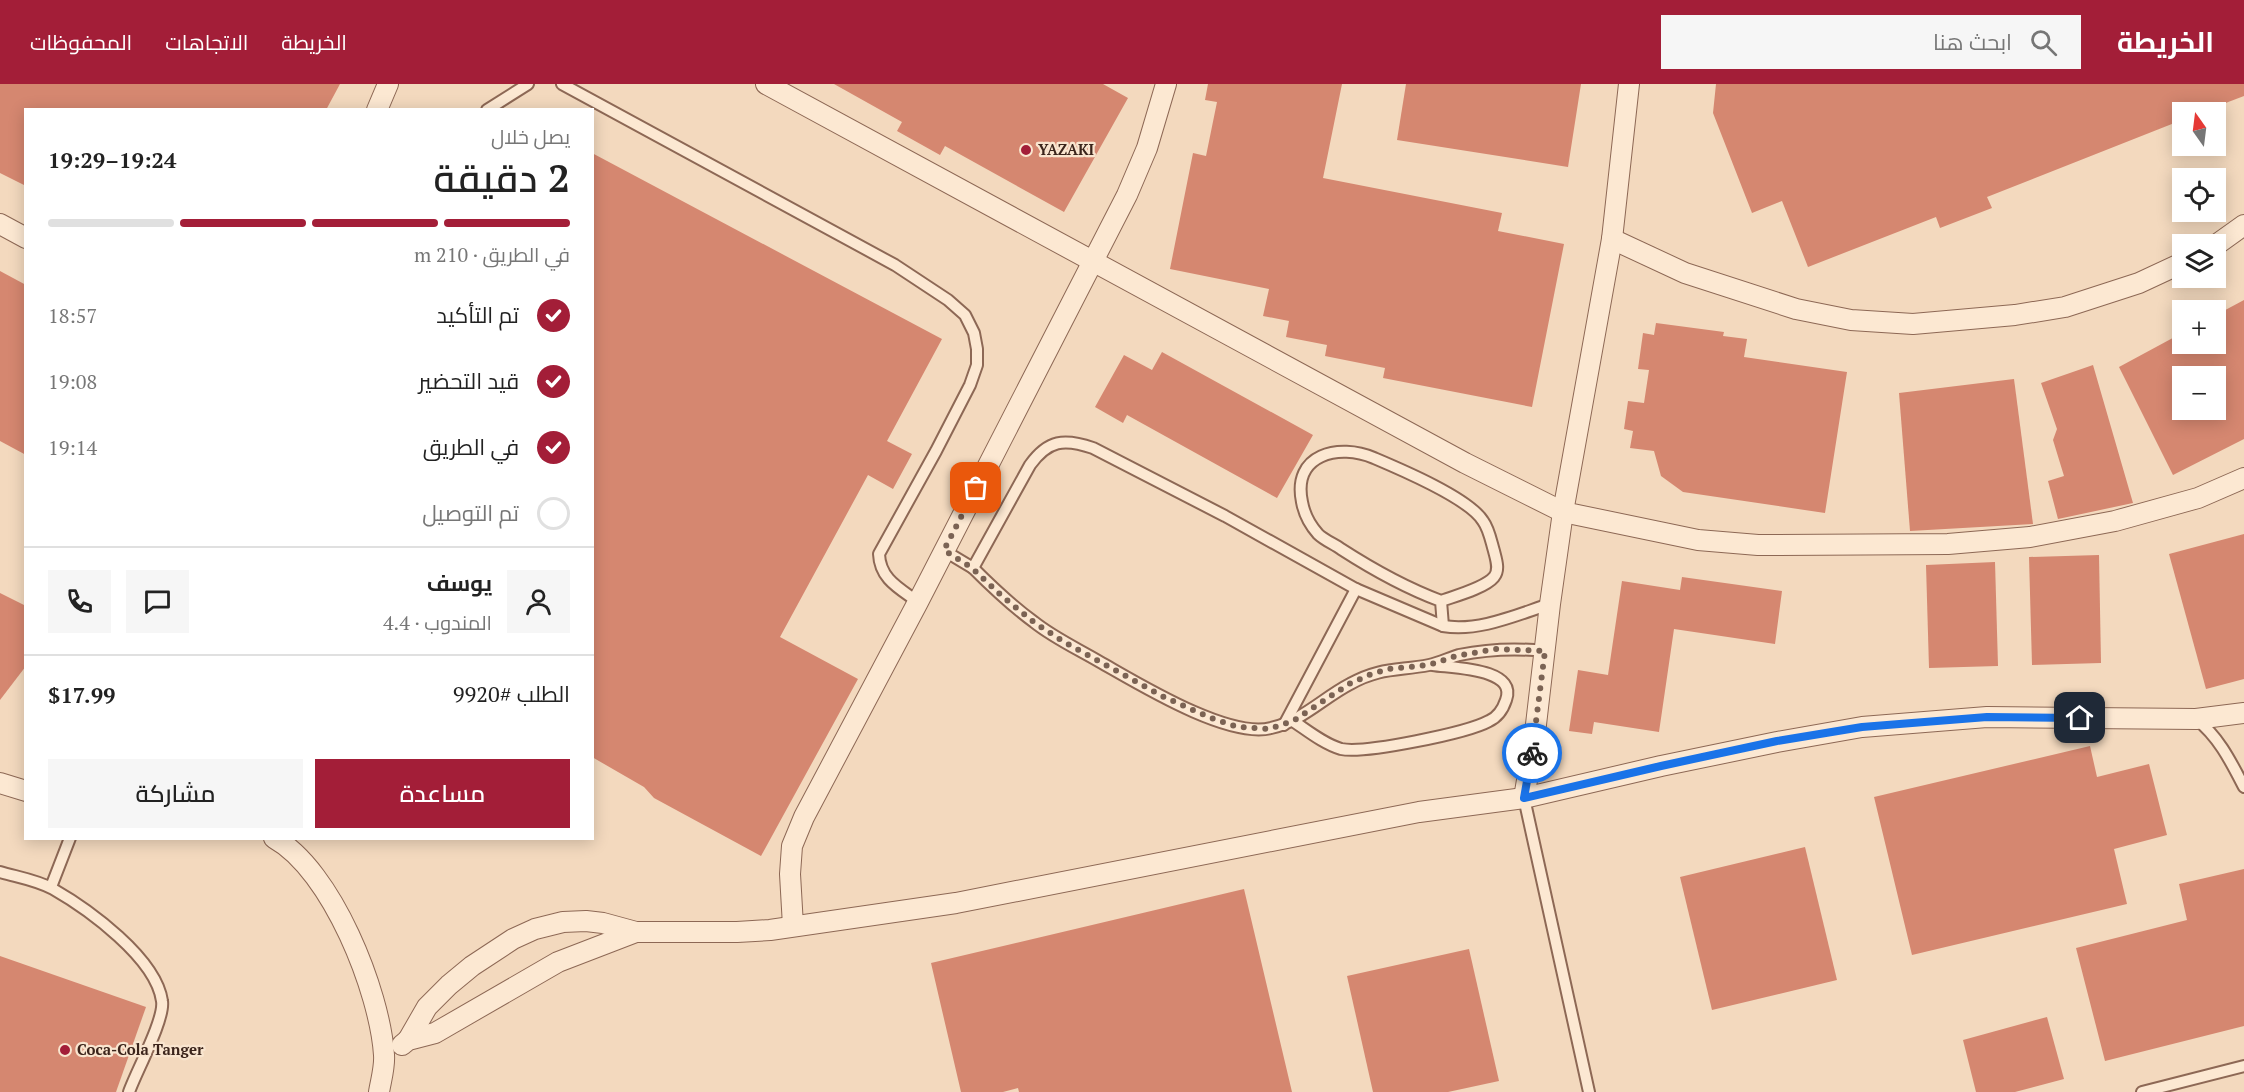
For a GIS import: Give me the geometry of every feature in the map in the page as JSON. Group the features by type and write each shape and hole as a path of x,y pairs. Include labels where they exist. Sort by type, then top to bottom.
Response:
{"street":[{"path":"378,108 388,84"},
{"path":"766,84 1465,463 1563,512 1698,540 1758,545 1948,544 2030,537 2115,520 2198,498 2244,478"},
{"path":"793,926 790,874 792,846 804,817 918,602 1127,195 1147,148 1166,84"},
{"path":"1524,798 1536,733 1563,512 1612,239 1629,84"},
{"path":"0,224 24,237"},
{"path":"2226,238 2244,225"},
{"path":"1612,239 1685,273 1796,309 1851,320 1913,324 2014,315 2065,307 2139,283 2172,268"},
{"path":"408,1040 427,1007 448,985 472,966 535,929 563,922 586,921 611,924 636,932 726,933 956,903 1408,814 1524,798 1777,741 1862,727 1987,717 2196,719 2244,713"},
{"path":"0,783 24,790"},
{"path":"277,840 303,860 348,931 373,1002 384,1058 379,1092"},
{"path":"384,1058 408,1040 435,1033 558,962 636,932"}],"lane":[{"path":"491,108 528,84"},
{"path":"562,84 895,265 948,300 965,315 974,333 977,365 970,385 879,554 881,571 918,602"},
{"path":"972,568 1037,455 1056,443 1075,442 1093,448 1225,516 1356,589 1443,626 1455,628 1474,626 1550,604"},
{"path":"1346,450 1365,454 1423,480 1474,511 1484,521 1497,572 1483,585 1441,602 1414,591 1318,534 1308,520 1301,498 1300,484 1311,462 1325,454 1346,450"},
{"path":"944,550 972,568 1035,623 1164,697 1211,718 1238,727 1269,729 1289,723 1349,684 1388,669 1429,665 1485,672 1492,674 1506,688 1508,697 1502,711 1489,722 1467,729 1361,750 1342,749 1330,745 1289,723"},
{"path":"1289,723 1356,589"},
{"path":"1441,602 1443,626"},
{"path":"1429,665 1456,656 1496,649 1545,651"},
{"path":"2196,719 2209,729 2217,740 2244,787"},
{"path":"1524,798 1589,1092"},
{"path":"51,887 69,840"},
{"path":"0,872 51,887 117,934 144,963 159,991 162,1009 129,1092"},
{"path":"2142,1092 2244,1066"}],"building":[{"path":"0,84 340,84 327,108 24,108 24,185 0,173"},
{"name":"YAZAKI","path":"834,84 1103,84 1128,98 1064,212 945,146 940,155 897,131 902,122"},
{"path":"1208,84 1342,84 1323,178 1502,213 1498,231 1564,244 1532,407 1383,378 1385,368 1325,356 1327,345 1286,337 1289,321 1263,316 1269,289 1170,269 1193,153 1206,156 1217,102 1205,100"},
{"path":"1406,84 1581,84 1568,167 1397,140"},
{"path":"1716,84 2244,84 2244,96 2226,103 2172,102 2172,124 1987,197 1992,208 1940,228 1936,217 1808,267 1782,201 1752,213 1713,113"},
{"path":"594,154 942,339 887,441 912,454 893,489 868,475 780,637 858,679 761,856 654,798 644,787 594,758"},
{"path":"0,271 24,284 24,454 0,441"},
{"path":"2244,300 2244,439 2173,475 2119,367 2172,338 2172,354 2226,354 2226,310"},
{"path":"1656,323 1724,332 1723,336 1747,339 1744,357 1847,372 1825,513 1683,492 1661,476 1654,451 1630,448 1633,431 1624,429 1628,401 1644,403 1649,370 1638,369 1643,333 1654,335"},
{"path":"1162,352 1313,435 1277,498 1127,415 1123,423 1095,407 1124,355 1152,370"},
{"path":"2093,365 2133,503 2058,519 2048,481 2064,476 2053,440 2057,429 2041,383"},
{"path":"2014,379 2033,524 1910,531 1899,393"},
{"path":"2244,534 2244,679 2206,689 2169,554"},
{"path":"2099,555 2101,663 2032,665 2029,557"},
{"path":"1995,562 1998,666 1929,668 1926,565"},
{"path":"1682,577 1782,591 1775,644 1674,629 1659,732 1594,722 1592,734 1569,731 1578,670 1608,675 1622,581 1680,590"},
{"path":"0,593 24,605 24,669 0,700"},
{"path":"2090,746 2097,777 2149,764 2167,835 2114,849 2127,904 1912,955 1874,797"},
{"path":"1805,847 1837,980 1712,1010 1680,877"},
{"path":"2244,869 2244,1026 2105,1061 2076,948 2187,920 2179,884"},
{"path":"1244,889 1292,1092 1019,1092 1018,1088 1003,1092 961,1092 931,963"},
{"path":"1469,949 1499,1081 1448,1092 1373,1092 1347,976"},
{"name":"Coca-Cola Tanger","path":"0,956 146,1007 116,1092 0,1092"},
{"path":"2047,1017 2064,1079 2015,1092 1976,1092 1963,1040"}],"way so far":[{"path":"976,488 944,550 972,568 1035,623 1064,642 1164,697 1211,718 1238,727 1269,729 1293,721 1349,684 1388,669 1429,665 1456,656 1496,649 1545,651 1532,753"}],"place":[{"name":"YAZAKI","path":"1026,150"},
{"name":"Coca-Cola Tanger","path":"65,1050"}],"route":[{"path":"1532,753 1524,798 1777,741 1862,727 1987,717 2080,718"}]}
